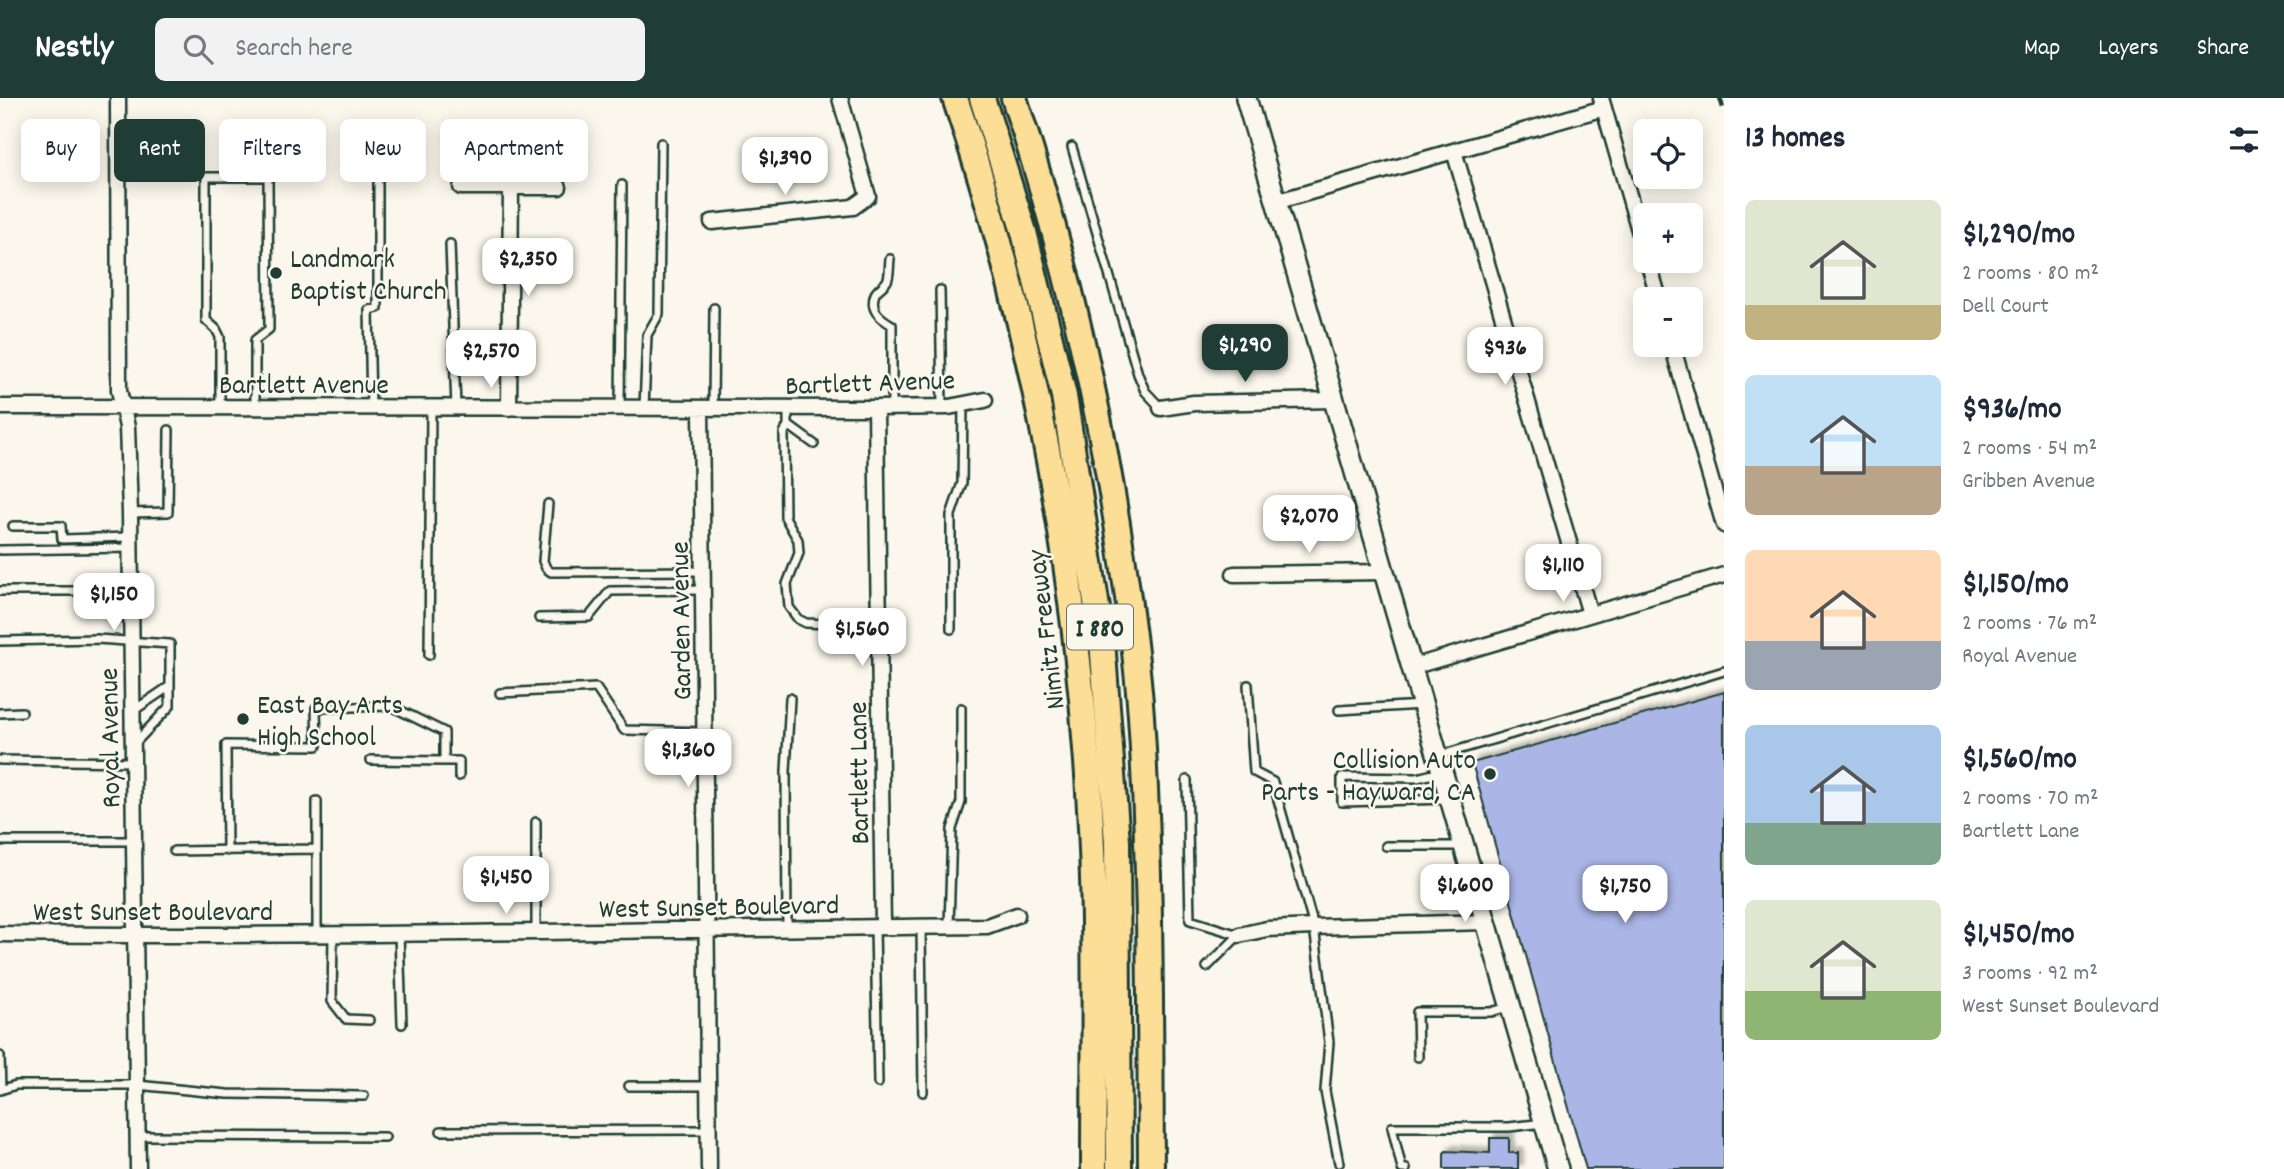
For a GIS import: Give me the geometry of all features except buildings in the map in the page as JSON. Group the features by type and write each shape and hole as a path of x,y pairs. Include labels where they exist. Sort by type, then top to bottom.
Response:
{"highway":[{"name":"Nimitz Freeway","path":"955,98 1000,242 1024,336 1045,428 1074,614 1090,810 1094,912 1094,1169"},
{"name":"I 880","path":"982,98 1024,232 1064,396 1102,640 1117,842 1119,1169"},
{"name":"I 880","path":"1014,98 1055,232 1078,321 1099,421 1130,611 1141,714 1146,807 1151,1169"},
{"path":"1151,1077 1158,1169"}],"street":[{"name":"Royal Avenue","path":"118,98 119,390 127,427 130,513 138,1169"},
{"path":"712,222 853,207 869,196 839,98"},
{"path":"1246,98 1558,1169"},
{"path":"1275,202 1454,151 1603,103 1633,209"},
{"path":"1454,151 1590,614"},
{"path":"461,187 559,187"},
{"path":"509,408 511,187"},
{"path":"1675,357 1724,525"},
{"name":"Bartlett Avenue","path":"0,407 892,408 942,407 985,400"},
{"path":"1161,408 1194,403 1333,400"},
{"name":"Garden Avenue","path":"707,408 703,590 709,1169"},
{"name":"Bartlett Lane","path":"876,408 879,927"},
{"path":"1234,574 1384,572"},
{"path":"1412,667 1724,575"},
{"name":"West Sunset Boulevard","path":"0,934 317,935 949,927 987,926 1017,915"},
{"path":"1239,935 1267,929 1485,922"}],"lane":[{"path":"643,408 647,335 659,314 661,143"},
{"path":"1072,147 1138,374 1145,391 1161,408"},
{"path":"220,408 220,337 206,320 206,177 268,177 269,329 255,340 255,408"},
{"path":"371,408 369,310 378,308 378,182"},
{"path":"620,408 622,186"},
{"path":"450,244 456,408"},
{"path":"890,259 887,280 876,293 874,311 879,318 892,326 892,408"},
{"path":"940,290 942,407"},
{"path":"707,408 714,308"},
{"path":"951,629 951,515 962,483 963,404"},
{"path":"429,655 431,408"},
{"path":"788,408 788,425 784,433 785,517 798,540 799,553 787,584 789,607 798,619 806,623 846,625"},
{"path":"788,425 814,444"},
{"path":"130,513 168,512 169,430"},
{"path":"548,504 543,562 551,572 703,571"},
{"path":"13,526 61,526 62,539 130,543"},
{"path":"0,550 130,543"},
{"path":"539,618 589,617 610,590 703,590"},
{"path":"0,591 131,591"},
{"path":"0,640 131,639 170,644 170,706 133,745"},
{"path":"1450,799 1342,802 1342,777 1417,778 1439,764 1724,671"},
{"path":"1248,685 1254,772 1273,782 1314,927 1329,1042 1325,1091 1339,1163"},
{"path":"133,711 170,686"},
{"path":"500,693 596,688 624,730 705,732"},
{"path":"787,928 786,771 790,698"},
{"path":"1339,710 1423,705"},
{"path":"227,851 226,745 317,746 316,708 391,706 444,732 444,761"},
{"path":"949,927 951,829 961,802 961,708"},
{"path":"0,713 22,712"},
{"path":"0,760 133,762"},
{"path":"372,760 459,761 459,776"},
{"path":"1187,780 1190,920 1239,935 1207,967"},
{"path":"317,802 317,935"},
{"path":"536,822 536,933"},
{"path":"0,841 135,841"},
{"path":"1386,846 1463,846"},
{"path":"174,851 317,849"},
{"path":"878,1083 879,927"},
{"path":"920,927 923,1092"},
{"path":"333,934 332,1001 346,1019 369,1020"},
{"path":"399,934 402,1024"},
{"path":"1418,1057 1417,1012 1491,1012 1510,1006"},
{"path":"0,1056 0,1090 16,1085 137,1085 227,1094 364,1096"},
{"path":"629,1086 708,1086"},
{"path":"1406,1169 1402,1169 1392,1126 1509,1127 1545,1123"},
{"path":"441,1131 709,1130"},
{"path":"138,1136 385,1138"}],"railway":[{"path":"1720,98 1724,111"}],"place":[{"name":"Landmark Baptist Church","path":"276,273"},
{"name":"East Bay Arts High School","path":"243,719"},
{"name":"Collision Auto Parts - Hayward, CA","path":"1490,774"}]}
